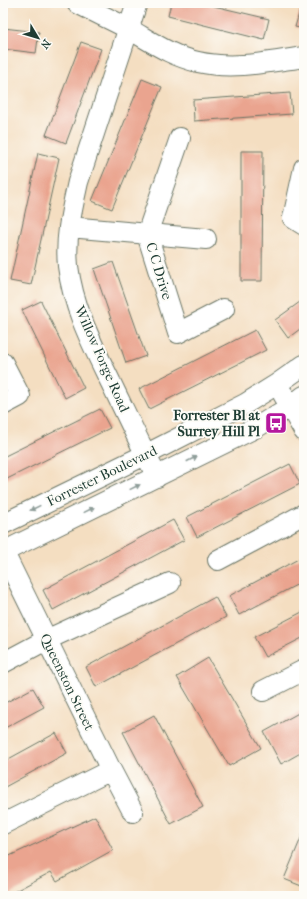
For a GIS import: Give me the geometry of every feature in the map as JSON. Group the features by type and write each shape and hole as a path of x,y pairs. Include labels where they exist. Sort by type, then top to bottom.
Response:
{"street":[{"path":"77,3 129,29 178,57 198,62 219,65 241,65 304,57"},
{"name":"Willow Forge Road","path":"137,3 78,182 69,227 68,266 80,317 157,477"},
{"name":"C C Drive","path":"180,138 147,234 178,333 224,309"},
{"path":"304,168 293,218 304,225"},
{"path":"69,227 206,239"},
{"path":"3,363 20,396 3,405"},
{"name":"Forrester Boulevard","path":"3,524 245,404 304,365"},
{"path":"277,384 297,401 304,431"},
{"name":"Forrester Boulevard","path":"3,552 157,477 257,426 297,401"},
{"path":"218,560 304,514"},
{"name":"Queenston Street","path":"3,552 133,812"},
{"path":"3,663 46,640 170,583"},
{"path":"263,691 304,670"},
{"path":"3,824 111,770"}],"building":[{"path":"171,3 201,3 269,19 264,40 168,16"},
{"path":"302,3 304,3 304,29 295,27"},
{"path":"3,28 39,32 36,53 3,49"},
{"path":"81,42 101,49 66,143 46,135"},
{"path":"142,79 162,87 112,209 92,201"},
{"path":"290,93 292,114 194,121 193,100"},
{"path":"241,151 263,151 262,281 241,281"},
{"path":"38,153 59,158 31,285 10,281"},
{"path":"113,262 146,356 126,363 94,269"},
{"path":"304,299 304,326 288,338 275,320"},
{"path":"41,301 84,388 65,398 22,310"},
{"path":"255,330 266,350 149,409 139,389"},
{"path":"100,409 110,428 3,481 3,457"},
{"path":"290,464 300,484 197,537 187,517"},
{"path":"173,520 184,540 53,610 43,590"},
{"path":"304,556 304,581 239,615 229,596"},
{"path":"215,597 226,617 96,687 86,667"},
{"path":"304,611 304,637 265,657 254,637"},
{"path":"3,619 7,626 3,628"},
{"path":"208,658 261,748 229,766 177,677"},
{"path":"33,688 44,707 3,729 3,704"},
{"path":"304,710 304,751 281,764 264,732"},
{"path":"154,715 203,807 171,824 123,732"},
{"path":"56,733 67,753 3,788 3,762"},
{"path":"95,816 113,850 57,881 51,872 6,896 3,896 3,859"},
{"path":"304,831 304,887 284,879"}],"place":[{"name":"Forrester Bl at Surrey Hill Pl","path":"276,423"}]}
